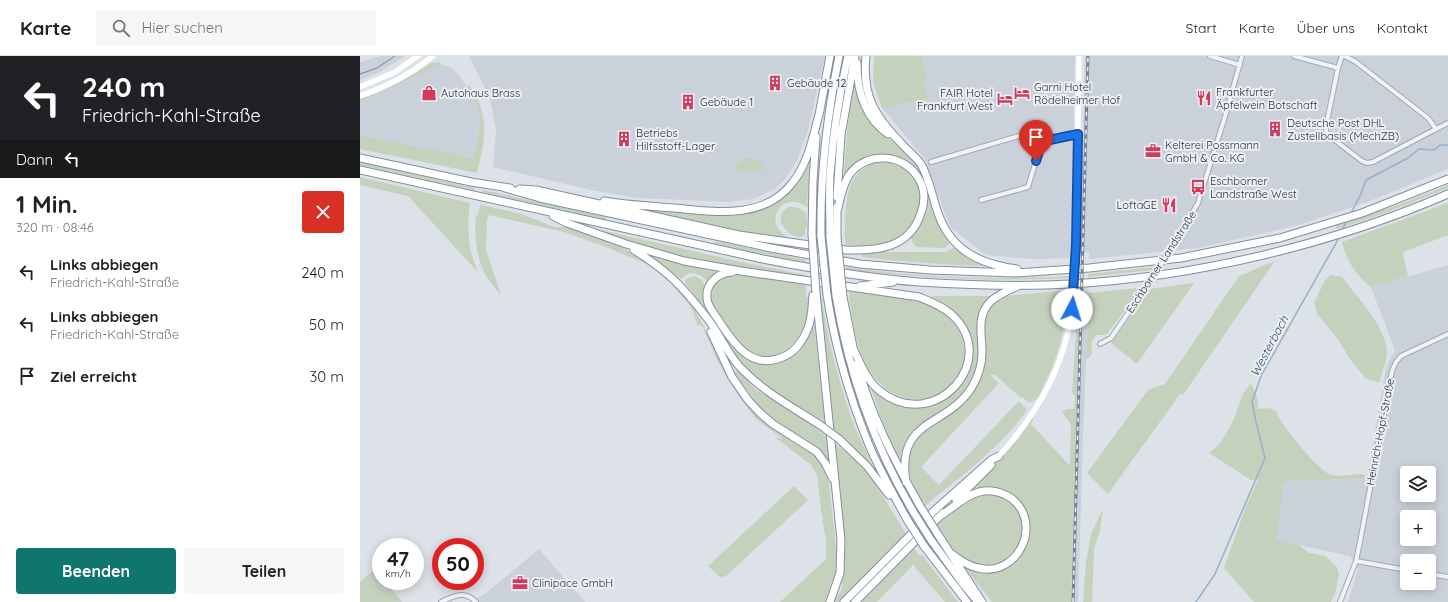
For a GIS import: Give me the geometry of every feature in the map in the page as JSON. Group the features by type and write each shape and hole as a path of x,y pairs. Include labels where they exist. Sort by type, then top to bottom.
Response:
{"highway":[{"path":"830,56 820,111 814,164 812,234 814,293 842,546 838,581 832,599"},
{"path":"839,56 830,102 821,183 821,236 827,295 838,352 854,407 878,464 908,521"},
{"path":"848,56 839,100 830,175 833,237 839,296 848,355 865,411 888,465 914,513 931,540 962,584 978,602"},
{"path":"837,212 839,160 842,135 856,56"},
{"path":"856,56 859,88 866,109 878,126 901,144"},
{"path":"866,56 866,86 872,106 880,119 901,144 921,164 927,176 942,224 949,234 962,249 979,260 1002,267 1041,271"},
{"path":"505,188 536,190 624,204 716,212 753,209 777,197 793,183 805,162 820,111"},
{"path":"360,158 505,188 540,198 771,248 860,264 930,270 1015,273 1089,268 1181,258 1280,238 1352,216 1448,179"},
{"path":"536,190 739,235 846,250 877,250 890,246 908,235 917,222 924,202 922,186 915,174 905,164 896,159 871,159 861,164 850,174 842,190 833,237"},
{"path":"360,170 763,259 851,274 901,280 970,284 1068,284 1105,282 1174,273 1279,250 1338,234 1375,223 1448,194"},
{"path":"544,211 567,223 626,244 684,261 741,271 919,297 944,309 957,320 964,331 968,343 968,361 961,380 948,394 938,400 928,403 908,404 888,396 875,387 861,366 853,348"},
{"path":"626,244 665,270 686,291 707,318 731,356 745,372 770,394 820,425 839,439 867,466 908,521 924,546 967,602"},
{"path":"741,271 719,275 714,279 708,288 708,302 710,308 733,342 744,353 759,359 769,360 783,357 792,352 800,343 810,322 814,293"},
{"path":"849,286 880,284 901,280"},
{"path":"906,482 905,457 912,439 926,425 958,403 969,391 975,381 982,360 981,320 984,310 994,298 1020,285"},
{"path":"839,296 863,384 875,418 889,449 920,506 982,602"},
{"path":"701,311 732,377 748,400 758,412 773,424 817,452 825,463 835,482"},
{"path":"855,602 949,506 988,469 999,456"},
{"path":"844,602 945,500 991,460 999,456"},
{"path":"940,516 970,495 981,491 988,491 1002,493 1008,496 1018,505 1024,517 1026,531 1024,544 1017,556 1006,564 993,569 979,569 966,564 952,554"}],"main road":[{"path":"360,87 395,72 418,56"},
{"path":"360,96 380,89 433,56"},
{"path":"999,456 1035,411 1054,374 1068,332 1074,297 1076,254 1079,56"}],"street":[{"path":"1210,56 1240,65"},
{"name":"Eschborner Landstraße","path":"1100,344 1111,338 1174,245 1198,203 1242,56"},
{"path":"1294,56 1338,68"},
{"path":"1436,129 1428,118 1356,62 1343,56 1338,68 1326,131 1362,161 1367,163 1373,162 1448,123"},
{"path":"1040,142 1078,134"},
{"path":"931,162 1022,135 1034,136 1040,142 1040,148 1028,187 981,200"},
{"name":"Heinrich-Hopf-Straße","path":"1340,602 1356,561 1394,366 1401,356 1448,334"},
{"path":"1356,561 1400,569"},
{"path":"1436,575 1448,577"},
{"path":"441,602 462,594 471,597 476,602"},
{"path":"447,602 453,597"}],"shaded area":[{"path":"380,56 405,56 380,72 360,80 360,62"},
{"path":"469,56 825,56 808,130 797,161 785,179 775,189 753,199 729,202 638,198 591,190 493,167 496,130 490,99"},
{"path":"921,56 1075,56 1071,258 1032,259 986,255 950,227 925,159 882,108 929,99 924,84 927,80"},
{"path":"1085,56 1448,56 1448,169 1370,201 1299,225 1198,248 1089,259 1089,252 1080,253"},
{"path":"441,64 451,67 459,75 476,101 480,124 473,158 360,135 360,102"},
{"path":"1448,265 1448,602 1348,602 1358,569 1350,556 1275,540 1284,482 1367,478 1386,367 1395,350 1371,287"},
{"path":"1089,293 1078,602 1071,602 1080,295"},
{"path":"539,549 585,602 470,602 485,594"}],"green space":[{"path":"874,56 921,56 927,80 924,84 929,99 882,108 873,82"},
{"path":"439,62 441,64 360,102 360,99 412,75 431,63"},
{"path":"469,85 481,107 484,128 484,138 477,173 360,149 360,135 473,158 478,139 479,113 473,96 467,87"},
{"path":"854,85 886,136 904,150 917,164 951,242 945,248 917,247 912,242 911,236 927,200 906,161 889,155 873,156 843,182 847,131"},
{"path":"810,154 808,207 800,203 792,202 783,205 777,211 775,219 776,224 788,238 731,232 612,205 722,214 775,201"},
{"path":"746,158 758,160 763,170 760,172 736,172 738,163"},
{"path":"360,162 474,188 474,190 360,165"},
{"path":"885,162 903,167 915,179 919,188 920,198 919,208 915,218 910,227 902,235 888,244 870,246 846,245 844,234 847,196 850,187 859,172 867,166"},
{"path":"360,177 470,203 468,220 470,246 474,263 478,271 408,196 360,185"},
{"path":"1448,185 1448,188 1385,213 1337,229 1336,226 1406,202"},
{"path":"483,190 499,193 499,195 501,194 606,217 606,220 482,192"},
{"path":"1448,203 1448,235 1403,252 1408,276 1371,287 1352,267 1346,256 1342,242"},
{"path":"481,205 522,214 554,227 568,227 608,241 633,253 665,274 687,299 695,310 729,378 741,397 762,420 811,452 826,472 829,484 837,555 837,569 834,581 832,581 828,594 830,595 826,602 780,602 826,559 826,541 817,475 811,465 775,437 783,439 757,420 742,401 718,362 703,328 701,325 698,326 691,307 669,281 649,265 611,249 564,232 489,215 487,220 486,250 501,295 488,280 478,253 475,223 476,215 477,216"},
{"path":"789,207 798,208 806,213 807,227 805,228 805,235 800,237 794,236 784,228 781,223 783,211"},
{"path":"605,231 741,262 806,275 807,278 682,258 604,234"},
{"path":"715,241 806,260 805,263 721,245 719,243 718,245 715,244"},
{"path":"955,247 987,266 924,263 862,257 862,252 945,252"},
{"path":"650,256 718,272 708,282 702,276 695,273 688,274 681,279"},
{"path":"1275,261 1183,395 1180,394 1108,494 1087,473 1148,390 1165,384 1239,276"},
{"path":"846,267 930,276 1014,278 1070,276 1070,278 1014,280 959,278 904,275 849,270 846,269"},
{"path":"1155,267 1153,270 1088,277 1088,274"},
{"path":"736,274 806,284 806,297 808,297 808,304 806,319 802,333 794,344 788,349 777,355 767,356 757,354 748,349 731,334 712,306 710,298 713,284 716,280 725,276"},
{"path":"1330,275 1342,277 1363,303 1382,333 1386,343 1387,353 1379,383 1365,378 1350,359 1337,338 1317,314 1314,303 1324,282"},
{"path":"694,276 701,280 704,284 705,294 728,338 726,339 729,340 739,353 755,361 794,353 813,314 825,424 778,396 745,369 722,339 703,306 685,283 685,280"},
{"path":"1194,283 1137,364 1111,343 1150,289"},
{"path":"1138,288 1138,293 1106,335 1096,335 1092,341 1092,353 1086,359 1089,293"},
{"path":"849,289 895,295 917,300 938,309 950,318 959,330 964,343 964,357 961,370 955,382 944,392 922,400 910,400 898,396 882,385 869,370 861,353 854,325"},
{"path":"1069,290 1069,302 1060,345 1052,368 1038,398 1030,403 1020,397 994,374 991,376 999,383 921,467 939,485 1019,401 1027,410 1017,424 993,449 926,505 921,499 920,500 912,485 908,469 910,450 920,433 964,402 974,390 986,311 999,298 1005,296"},
{"path":"818,293 821,294 830,342 847,405 854,426 873,468 832,429"},
{"path":"932,296 991,296 991,298 986,303 979,359 973,380 956,402 926,422 902,462 900,462 884,425 867,378 878,391 892,402 903,406 923,407 933,405 950,396 963,381 971,362 971,348 963,325 954,313 931,298"},
{"path":"1078,296 1080,296 1071,602 992,602 965,568 967,567 981,571 994,572 1015,562 1023,552 1027,541 1029,528 1026,514 995,488 981,488 967,493 1019,438 1035,415 1031,424 1070,466 1071,425 1062,412 1067,409 1074,409 1075,396 1072,393 1076,334 1075,318"},
{"path":"737,370 755,389 816,427 827,437 830,467 764,413 734,373"},
{"path":"1251,383 1257,397 1258,409 1269,408 1276,411 1284,426 1301,447 1326,472 1336,476 1363,474 1367,478 1284,482 1276,540 1299,545 1309,553 1325,556 1337,567 1339,575 1335,593 1331,602 1254,602 1224,568 1245,509 1258,479 1251,480 1209,453 1219,445 1227,432 1234,419 1243,394"},
{"path":"833,442 860,464 876,485 906,534 840,602 833,602 841,591 843,584 840,583"},
{"path":"794,486 808,500 726,576 720,577 708,566"},
{"path":"990,494 1003,497 1017,508 1023,522 1023,529 1020,544 1014,555 997,564 985,566 973,564 962,558 954,551 937,524 954,509 977,495"},
{"path":"1103,509 1100,530 1094,550 1092,602 1083,602 1086,561 1091,534"},
{"path":"913,547 920,556 922,555 958,602 945,602 913,565 877,602 860,602"},
{"path":"372,572 372,590 392,590 402,602 360,602 360,582"}],"waterway":[{"path":"1350,215 1361,194 1366,180 1408,158 1419,149 1434,150 1440,145 1448,145"},
{"name":"Westerbach","path":"1342,231 1347,220"},
{"name":"Westerbach","path":"1196,602 1215,574 1265,458 1252,402 1261,376 1340,236"}],"tram line":[{"path":"360,74 377,68 395,56"}],"railway":[{"path":"1073,602 1088,56"}],"place":[{"name":"Gebäude 12","path":"775,83"},
{"name":"Autohaus Brass","path":"429,93"},
{"name":"Garni Hotel Rödelheimer Hof","path":"1022,93"},
{"name":"Frankfurter Äpfelwein Botschaft","path":"1204,98"},
{"name":"FAIR Hotel Frankfurt West","path":"1005,99"},
{"name":"Gebäude 1","path":"688,102"},
{"name":"Deutsche Post DHL Zustellbasis (MechZB)","path":"1275,129"},
{"name":"Betriebs Hilfsstoff-Lager","path":"624,139"},
{"name":"Kelterei Possmann GmbH & Co. KG","path":"1153,151"},
{"name":"Eschborner Landstraße West","path":"1198,187"},
{"name":"LoftaGE","path":"1169,205"},
{"name":"Clinipace GmbH","path":"520,583"}],"route":[{"path":"1036,161 1040,148 1040,142 1078,134 1075,277 1072,309"}]}
